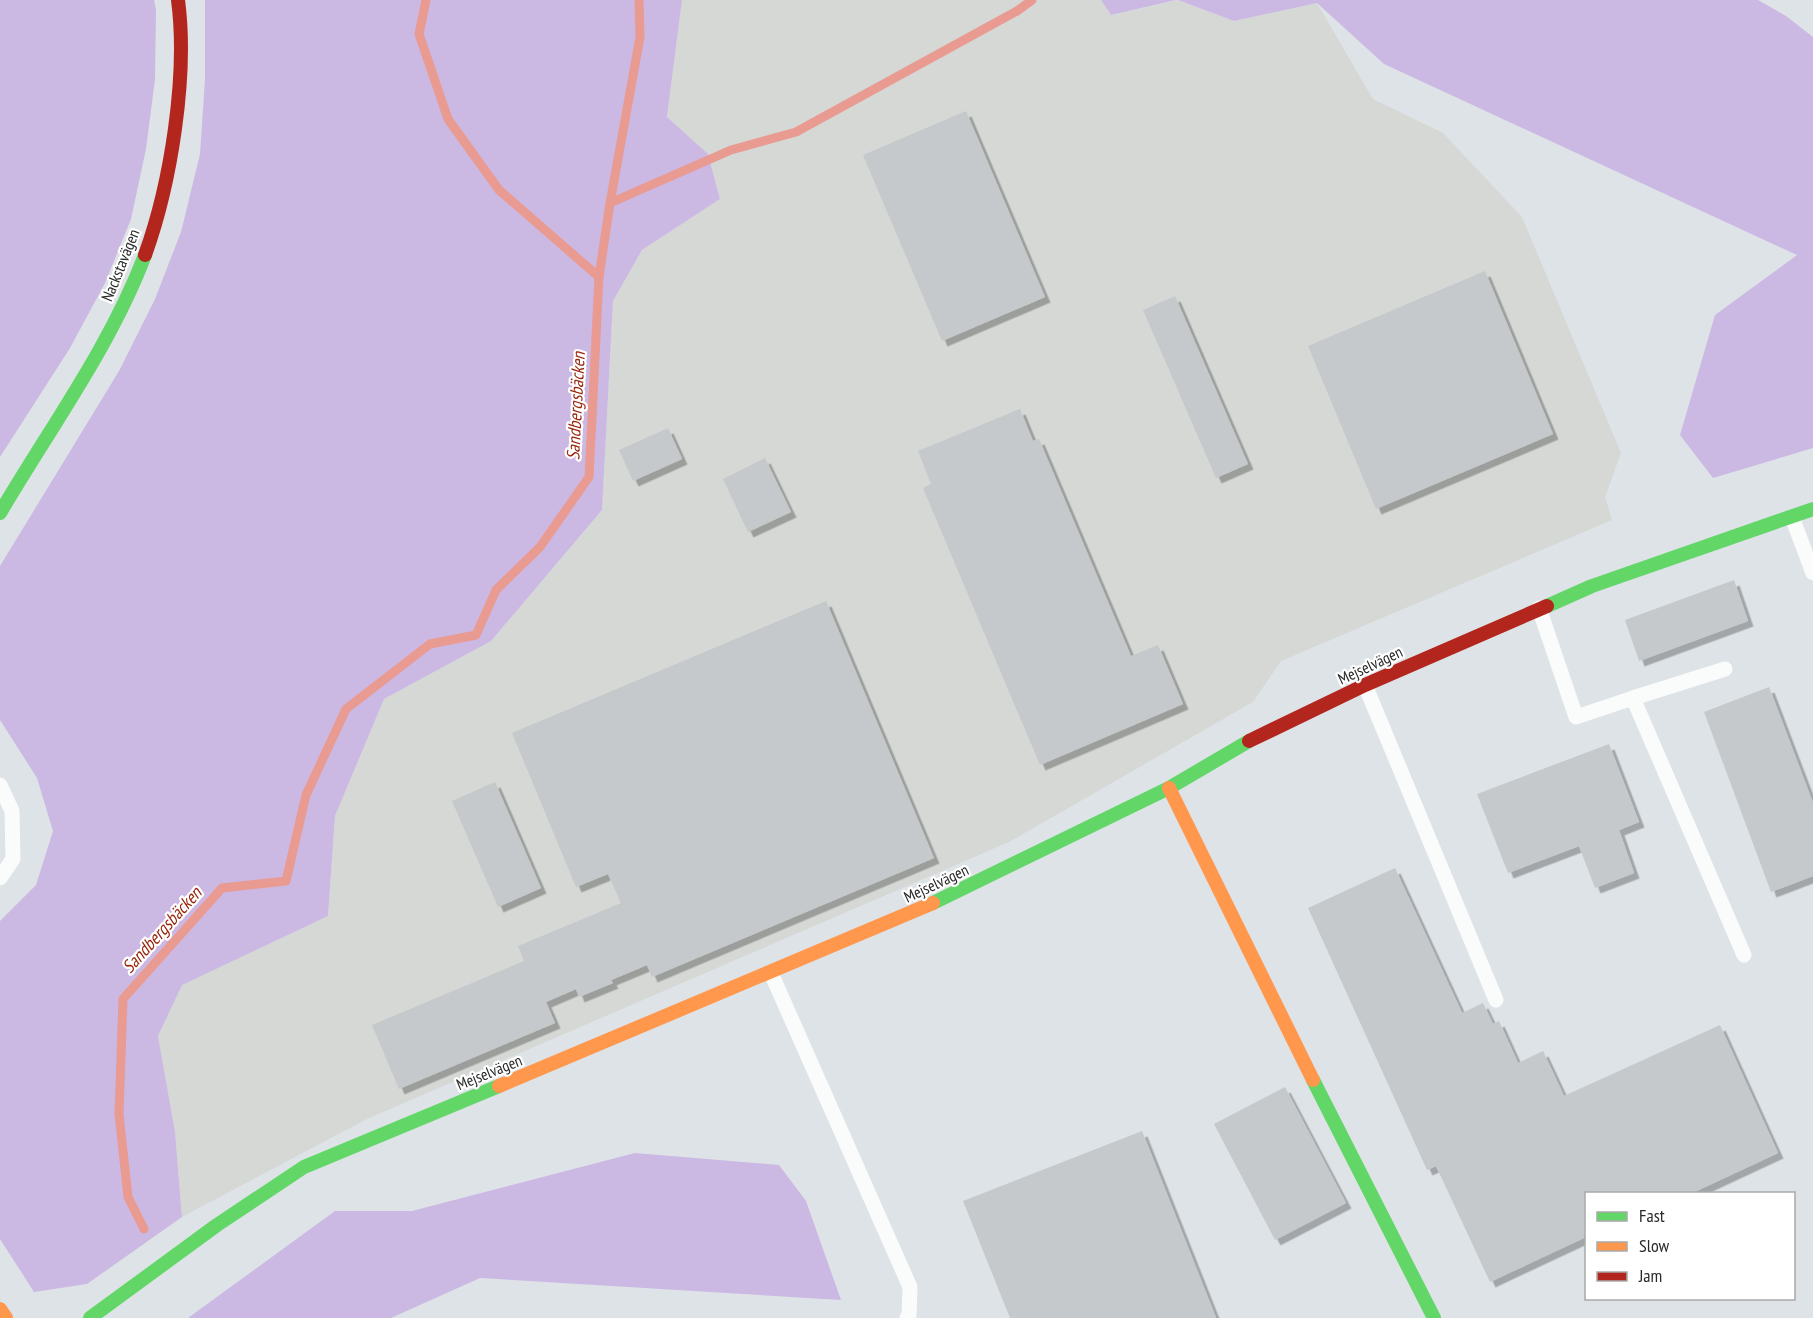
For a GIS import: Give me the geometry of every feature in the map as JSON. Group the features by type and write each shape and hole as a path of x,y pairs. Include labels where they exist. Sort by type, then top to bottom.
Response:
{"street":[{"name":"Nackstavägen","path":"0,513 96,356 130,292 154,225 170,159 180,81 178,0"},
{"name":"Mejselvägen","path":"90,1318 217,1225 304,1167 771,974 939,901 1169,788 1245,743 1365,685 1539,608 1592,586 1813,509"},
{"path":"1169,788 1293,1041 1434,1318"},
{"path":"0,1309 6,1318"}],"lane":[{"path":"1792,517 1813,573"},
{"path":"1539,608 1576,717 1725,669"},
{"path":"1365,685 1496,1000"},
{"path":"1634,699 1744,955"},
{"path":"0,785 12,812 13,859 0,878"},
{"path":"771,974 910,1287 907,1318"}],"shaded area":[{"path":"0,0 154,0 156,10 155,79 146,149 131,219 105,283 70,348 0,457"},
{"path":"205,0 682,0 667,117 708,154 720,199 642,250 613,301 602,510 491,641 384,699 335,816 328,916 182,985 158,1036 175,1132 182,1217 87,1284 34,1292 0,1239 0,921 36,885 53,831 37,778 0,720 0,566 119,371 155,299 181,232 200,154 205,79"},
{"path":"682,0 1101,0 1111,15 1178,0 1234,21 1317,3 1373,99 1443,133 1522,217 1621,453 1605,497 1612,520 1281,661 1253,702 1009,842 367,1119 182,1217 175,1132 158,1036 182,984 328,916 335,816 384,699 491,641 602,510 613,301 642,250 720,199 708,154 667,118"},
{"path":"1101,0 1176,0 1111,15"},
{"path":"1178,0 1758,0 1786,16 1813,37 1813,448 1713,478 1680,435 1715,315 1797,255 1384,64 1317,3 1234,21"},
{"path":"635,1153 779,1165 806,1201 841,1300 480,1278 391,1318 188,1318 335,1211 412,1211"}],"building":[{"path":"966,111 1045,297 942,341 863,155"},
{"path":"1485,271 1553,434 1376,509 1308,346"},
{"path":"1175,296 1248,464 1216,478 1143,310"},
{"path":"1020,409 1033,441 1039,439 1131,656 1158,645 1183,704 1040,765 923,488 931,484 918,451"},
{"path":"668,428 682,459 633,481 619,450"},
{"path":"765,458 791,512 748,532 723,479"},
{"path":"1734,580 1748,621 1639,661 1625,620"},
{"path":"826,601 934,858 652,977 647,965 611,980 613,983 579,997 576,989 546,1002 555,1023 399,1089 372,1025 524,961 518,946 621,903 608,874 576,887 512,733"},
{"path":"1769,687 1813,803 1813,876 1771,892 1704,712"},
{"path":"1609,744 1639,822 1619,830 1634,873 1595,888 1579,846 1508,873 1477,794"},
{"path":"495,782 541,888 498,907 452,801"},
{"path":"1395,868 1462,1013 1483,1003 1493,1024 1499,1021 1518,1063 1543,1051 1564,1096 1720,1025 1778,1153 1694,1192 1585,1192 1585,1237 1490,1282 1436,1166 1427,1170 1308,908"},
{"path":"1285,1087 1346,1203 1275,1240 1214,1124"},
{"path":"1142,1131 1216,1318 1010,1318 963,1201"}],"waterway":[{"name":"Sandbergsbäcken","path":"144,1229 128,1197 119,1114 123,999 222,888 286,881 306,795 346,709 430,644 476,635 496,590 540,547 589,477 599,277 499,190 448,119 419,34 426,0"},
{"path":"599,277 640,37 639,0"},
{"path":"610,203 731,150 796,132 1017,11 1032,0"}],"traffic: fast":[{"path":"0,513 97,355 131,289 145,255"},
{"path":"1547,606 1592,586 1813,509"},
{"path":"933,903 1169,788 1249,741"},
{"path":"1313,1080 1434,1318"},
{"path":"90,1318 217,1225 304,1167 499,1086"}],"traffic: slow":[{"path":"1169,788 1313,1080"},
{"path":"499,1086 933,903"},
{"path":"0,1309 6,1318"}],"traffic: jam":[{"path":"145,255 163,195 175,129 181,61 178,0"},
{"path":"1249,741 1365,685 1547,606"}]}
